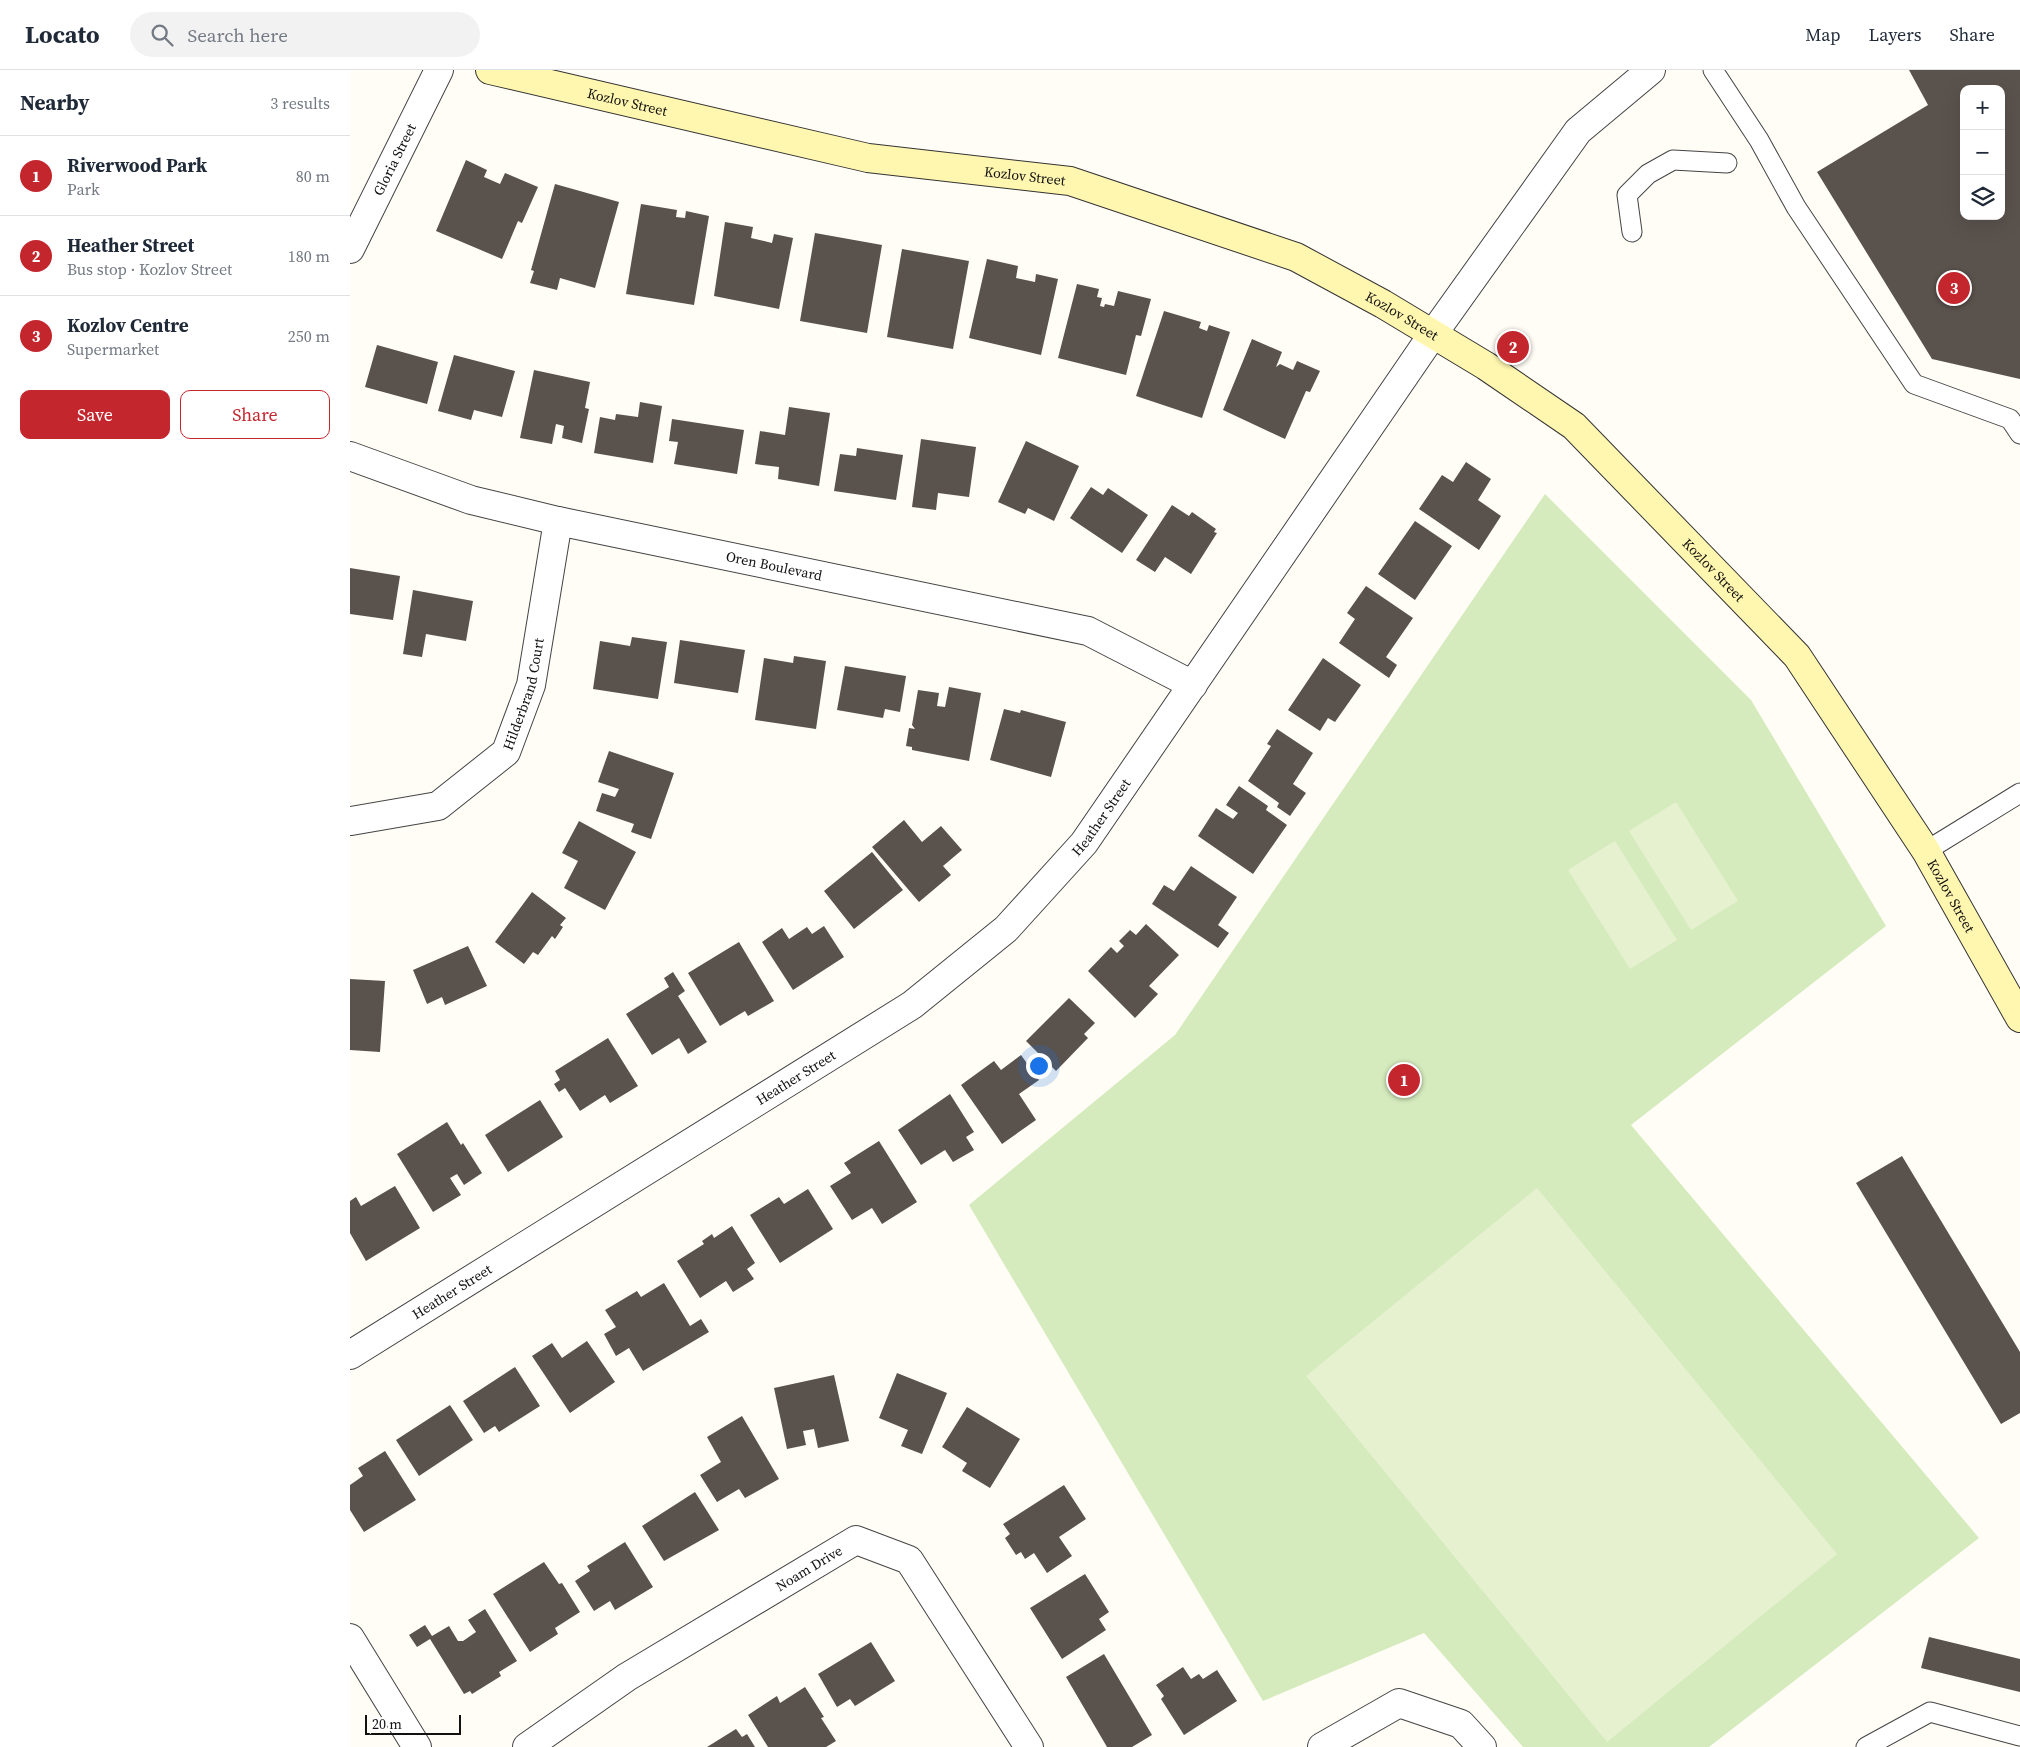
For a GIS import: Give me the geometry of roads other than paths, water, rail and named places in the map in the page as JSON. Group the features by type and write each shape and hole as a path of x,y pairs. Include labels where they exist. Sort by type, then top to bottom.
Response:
{"street":[{"name":"Gloria Street","path":"350,249 439,70"},
{"name":"Kozlov Street","path":"490,70 868,158 1070,181 1296,257 1383,304 1486,366 1574,426 1797,656 1926,851 2020,1018"},
{"name":"Heather Street","path":"350,1355 912,1005 1006,929 1084,843 1433,334 1578,131 1651,70"},
{"name":"Oren Boulevard","path":"350,456 471,500 1088,631 1193,685"},
{"name":"Hilderbrand Court","path":"351,821 438,806 506,752 531,685 558,520"},
{"name":"Noam Drive","path":"527,1747 627,1677 856,1540 909,1560 1029,1747"},
{"path":"350,1638 417,1747"},
{"path":"1322,1747 1399,1704 1462,1724 1482,1747"}],"lane":[{"path":"1713,70 1759,140 1796,207 1914,384 2010,419 2020,434"},
{"path":"1632,232 1627,195 1648,174 1674,160 1727,163"},
{"path":"1926,851 2020,793"},
{"path":"1866,1747 1930,1712 1998,1739 2020,1736"}],"place":[{"name":"Kozlov Centre","path":"1954,288"},
{"name":"Heather Street","path":"1513,347"},
{"name":"Riverwood Park","path":"1404,1080"}]}
